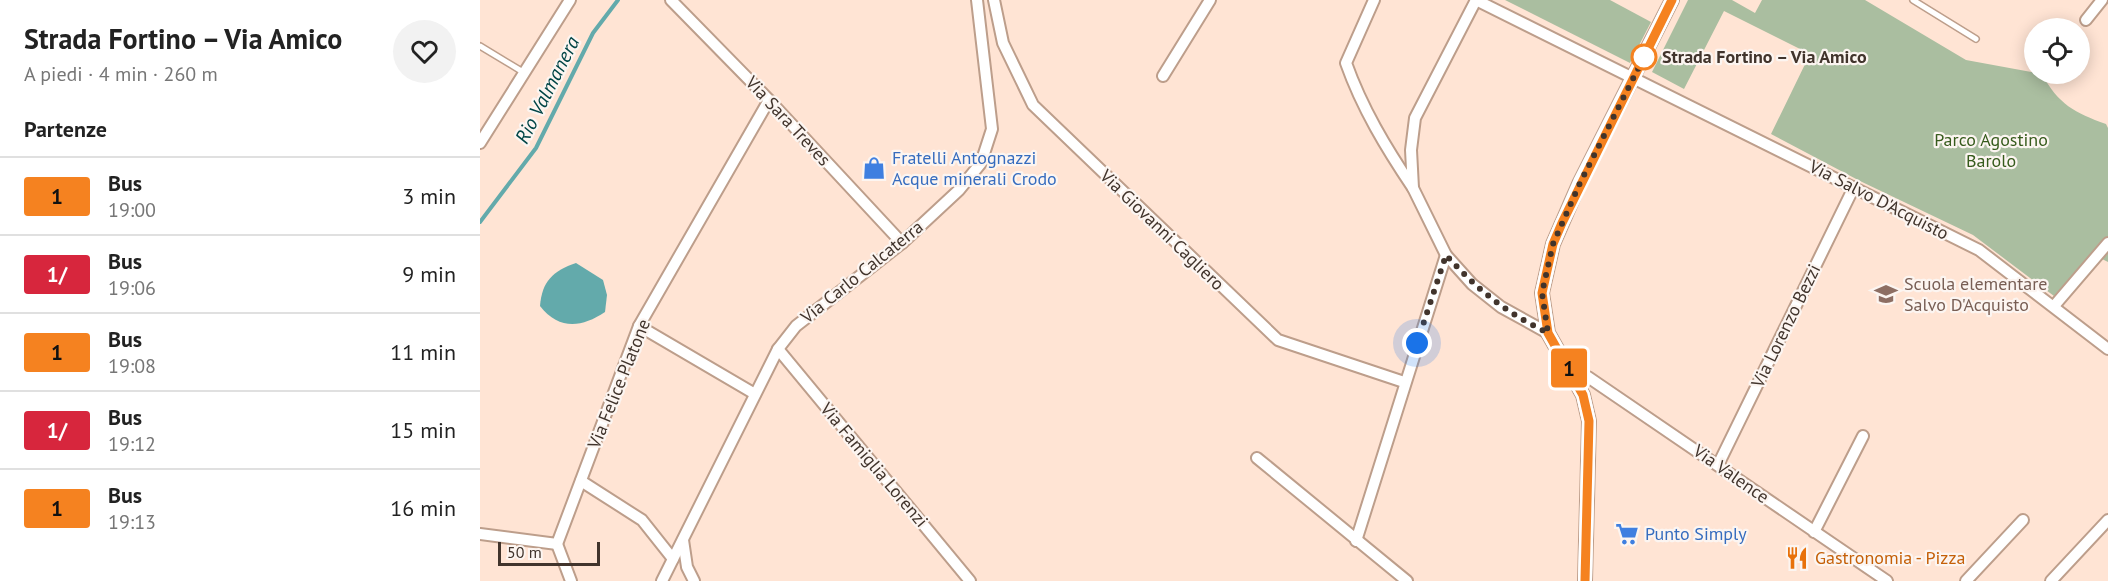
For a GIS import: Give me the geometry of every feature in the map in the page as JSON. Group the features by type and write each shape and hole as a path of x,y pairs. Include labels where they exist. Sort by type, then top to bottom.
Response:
{"street":[{"path":"480,143 570,0"},
{"name":"Via Sara Treves","path":"671,0 769,99 902,243"},
{"name":"Via Carlo Calcaterra","path":"662,581 778,349 796,326 902,243 958,190 981,163 992,129 977,0"},
{"name":"Via Giovanni Cagliero","path":"994,0 1003,43 1034,105 1177,246 1278,340 1404,382"},
{"path":"1374,0 1346,63 1356,91 1383,142 1413,188 1446,255 1472,284 1501,308 1548,333"},
{"path":"1413,188 1411,150 1414,118 1476,0"},
{"name":"Via Salvo D'Acquisto","path":"1476,0 1979,250 2108,349"},
{"path":"1585,581 1590,431 1583,395 1548,333 1542,293 1553,244 1580,183 1672,0"},
{"path":"2088,18 2102,0"},
{"path":"1163,76 1208,1"},
{"name":"Via Felice Platone","path":"557,544 639,327 769,99"},
{"name":"Via Lorenzo Bezzi","path":"1718,465 1854,187"},
{"path":"2054,306 2108,243"},
{"path":"1356,541 1404,382 1446,255"},
{"path":"639,327 755,394"},
{"name":"Via Famiglia Lorenzi","path":"778,349 970,581"},
{"name":"Via Valence","path":"1573,374 1588,377 1887,581"},
{"path":"1814,532 1863,436"},
{"path":"1257,458 1407,581"},
{"path":"581,481 642,520 673,558"},
{"path":"1966,581 2023,520"},
{"path":"2051,581 2106,526"},
{"path":"480,534 557,544 571,581"},
{"path":"683,540 687,567 694,581"}],"lane":[{"path":"1913,0 1976,39"},
{"path":"480,46 524,72"}],"green space":[{"path":"1505,0 1610,0 1651,22 1630,63"},
{"name":"Parco Agostino Barolo","path":"1688,0 1732,0 1755,13 1762,0 1865,0 1966,60 2024,71 2024,84 2048,84 2068,106 2106,124 2108,128 2108,262 2092,254 2054,296 1973,235 1860,181 1771,134 1810,54 1724,11 1684,89 1652,72"}],"water":[{"path":"576,263 603,280 607,295 605,312 587,321 563,323 547,314 540,306 541,297 550,278"}],"waterway":[{"name":"Rio Valmanera","path":"480,222 536,148 593,33 618,0"}],"bus line":[{"name":"1","path":"1585,581 1589,421 1583,395 1548,333 1543,312 1542,293 1553,244 1562,223 1672,0"}],"place":[{"name":"Strada Fortino – Via Amico","path":"1644,57"},
{"name":"Fratelli Antognazzi Acque minerali Crodo","path":"874,168"},
{"name":"Scuola elementare Salvo D'Acquisto","path":"1886,294"},
{"name":"Punto Simply","path":"1627,534"},
{"name":"Gastronomia - Pizza","path":"1797,558"}],"route":[{"path":"1417,343 1446,255 1472,284 1501,308 1548,333 1543,312 1542,293 1553,244 1580,183 1644,57"}]}
